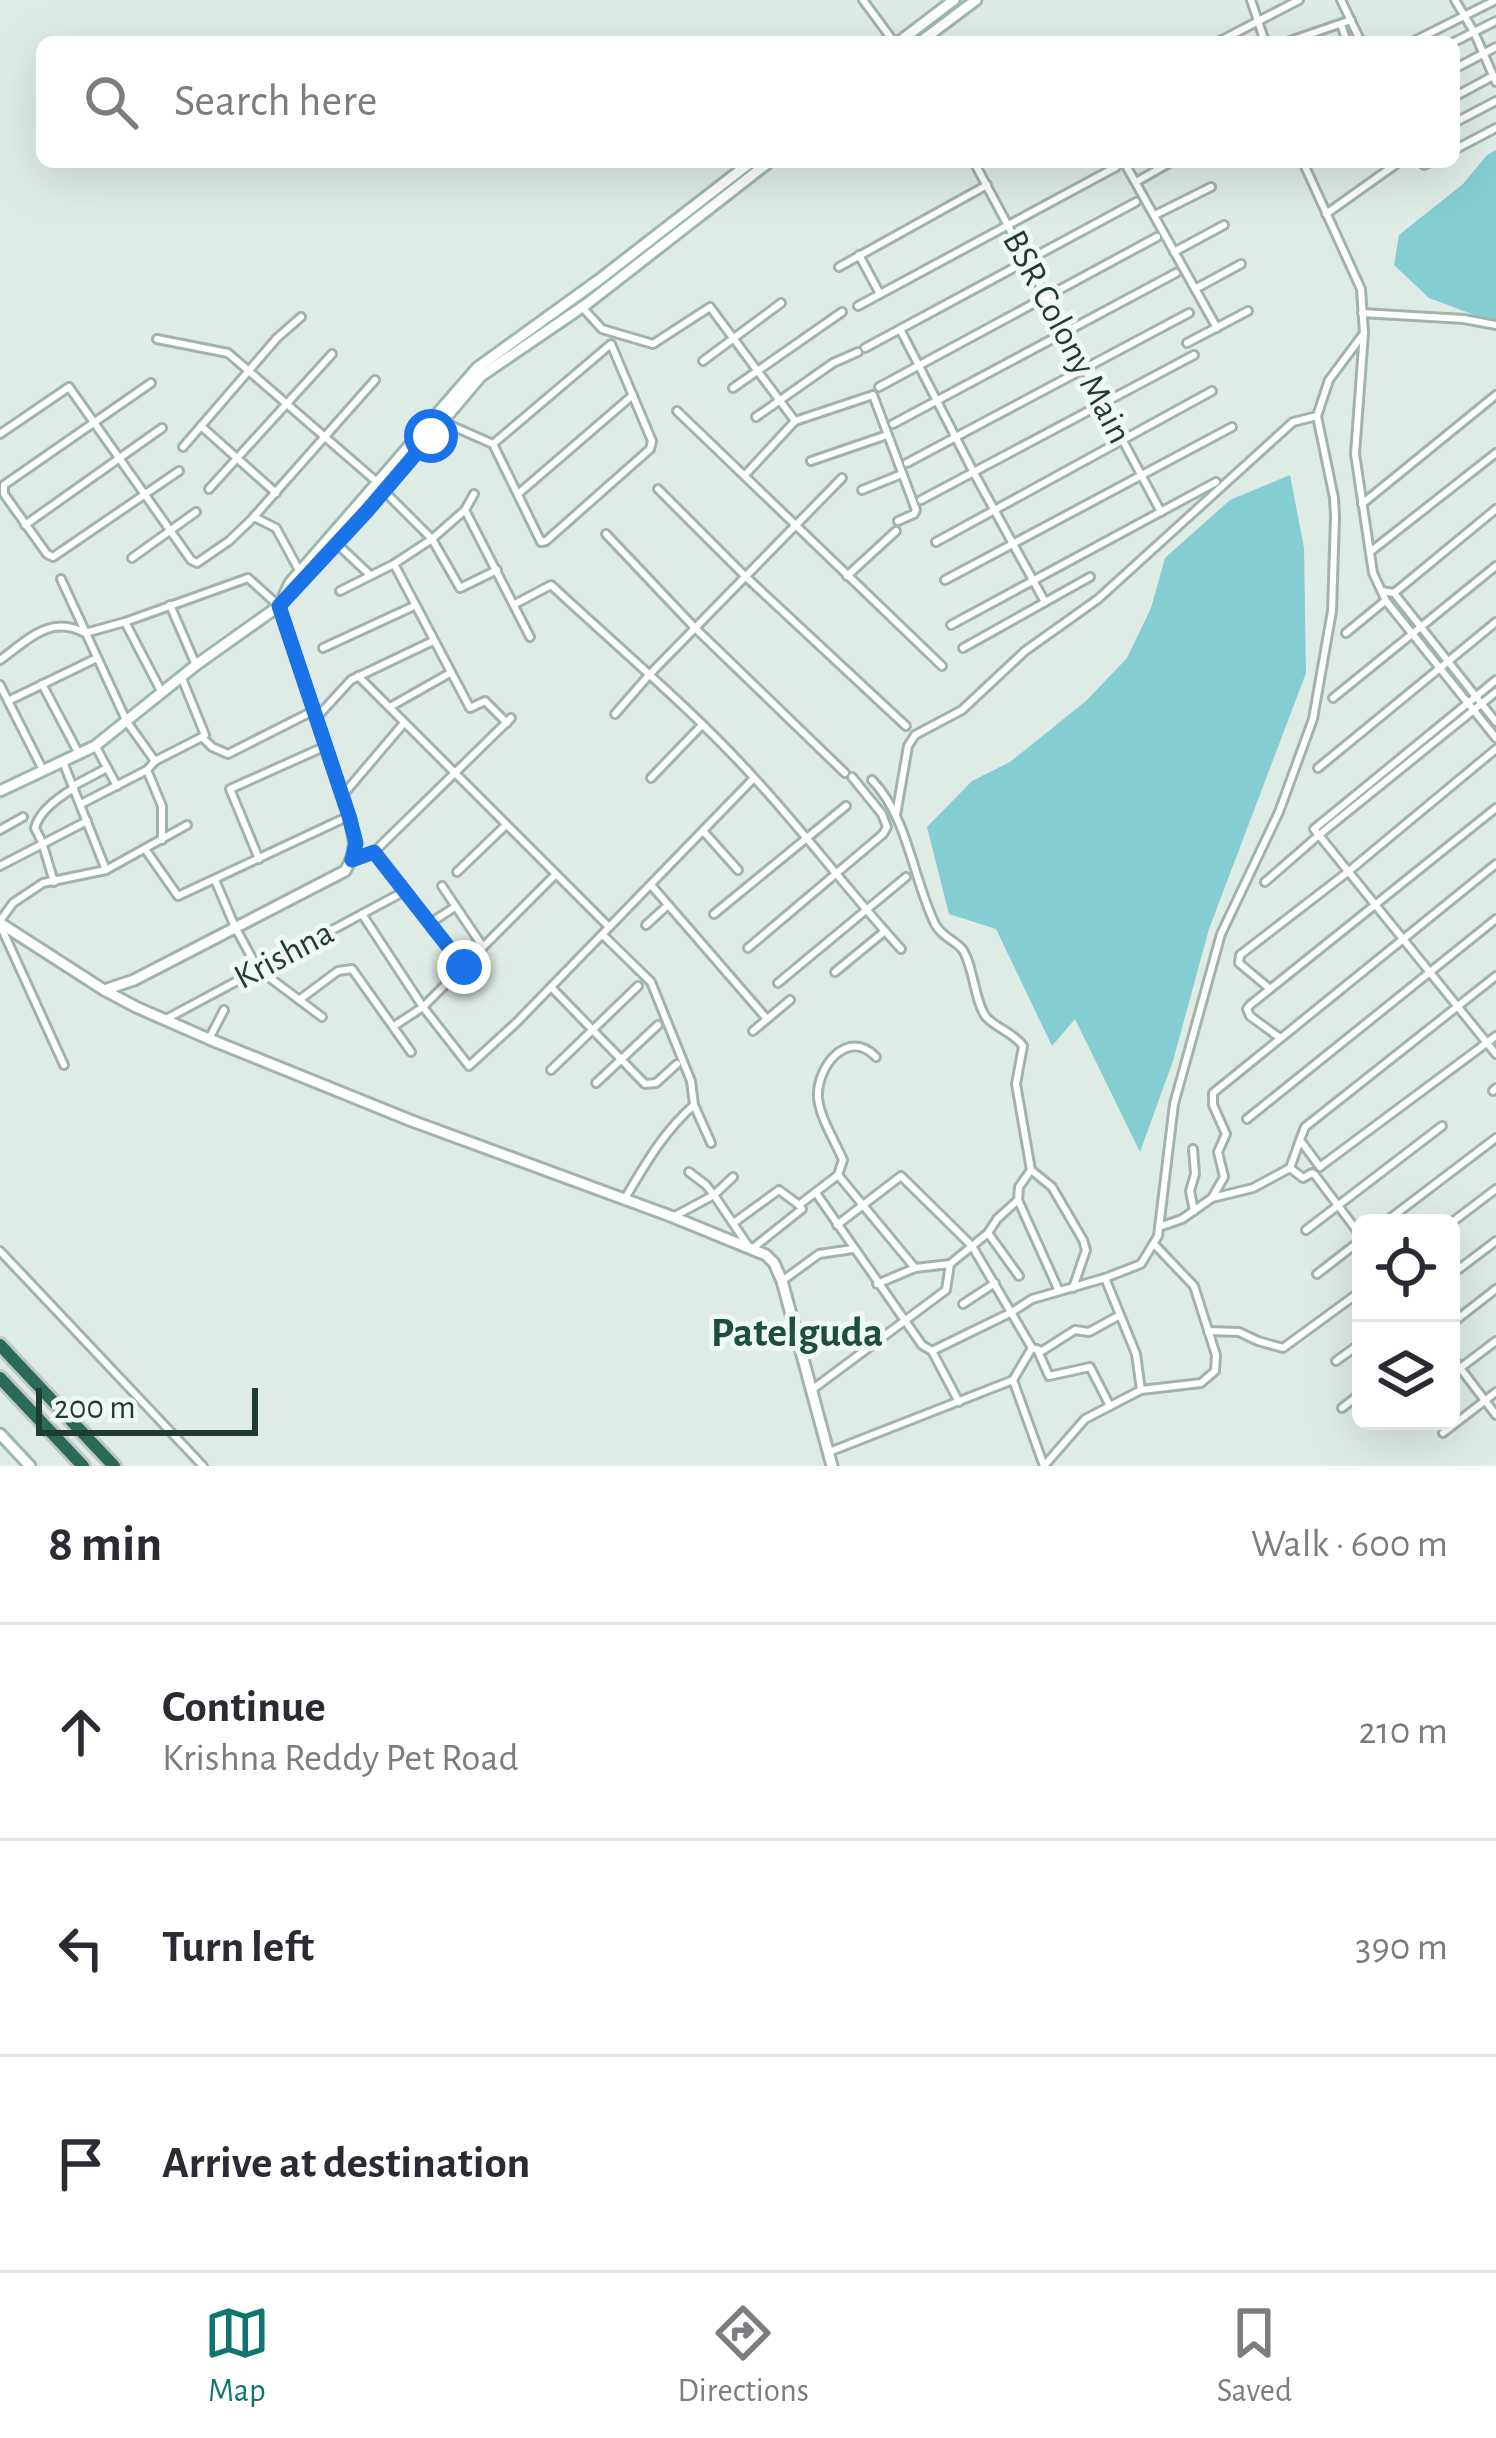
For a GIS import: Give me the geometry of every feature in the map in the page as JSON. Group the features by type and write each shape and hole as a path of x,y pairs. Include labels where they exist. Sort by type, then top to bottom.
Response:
{"highway":[{"path":"0,1345 114,1466"},
{"path":"0,1378 83,1466"}],"main road":[{"path":"904,36 955,0"},
{"path":"928,36 976,0"},
{"path":"0,791 95,746 196,664 279,606 337,544 477,368 743,168"},
{"path":"104,990 127,983 345,871 356,843 279,606 290,583 481,376 581,307 761,168"},
{"path":"0,923 104,990 209,1040 766,1255 782,1281 832,1466"},
{"path":"127,983 136,1007"},
{"path":"0,1435 30,1466"}],"street":[{"path":"863,0 891,36"},
{"path":"1251,0 1263,36"},
{"path":"1229,36 1299,0"},
{"path":"1341,0 1358,36"},
{"path":"1455,0 1495,78 1460,94"},
{"path":"1424,36 1496,0"},
{"path":"1305,36 1351,20"},
{"path":"1460,39 1496,21"},
{"path":"1341,24 1345,36"},
{"path":"1460,66 1496,47"},
{"path":"1460,119 1496,101"},
{"path":"1460,147 1496,128"},
{"name":"BSR Colony Main","path":"977,168 1161,512"},
{"path":"858,306 1114,168"},
{"path":"1128,168 1217,328"},
{"path":"1136,182 1160,168"},
{"path":"1307,168 1361,289 1364,333 1355,454 1373,573 1386,601 1440,668 1496,722"},
{"path":"1326,214 1391,168"},
{"path":"839,267 987,185"},
{"path":"1155,215 1211,187"},
{"path":"756,417 833,363 1136,202"},
{"path":"1174,252 1224,225"},
{"path":"879,387 1156,237"},
{"path":"859,255 880,294"},
{"path":"1195,290 1241,264"},
{"path":"893,424 1176,273"},
{"path":"703,361 782,303"},
{"path":"581,307 602,329 653,344 710,307 795,421"},
{"path":"1187,343 1248,311"},
{"path":"733,388 842,312"},
{"path":"907,463 1189,314"},
{"path":"1363,314 1464,319 1496,326"},
{"path":"183,447 284,330 302,317"},
{"path":"900,329 1045,602"},
{"path":"932,1351 1032,1299 1141,1264 1154,1243 1174,1103 1221,934 1280,812 1313,719 1332,611 1335,517 1316,416 1329,380 1364,333"},
{"path":"157,339 222,350 249,370 381,487 432,539 460,588 496,570"},
{"path":"442,422 493,444 541,542 650,449 652,442 614,346 607,344 493,444"},
{"path":"209,489 332,354"},
{"path":"921,500 1194,356"},
{"path":"0,434 69,387 190,560 197,563 230,541 254,517 375,380"},
{"path":"151,383 4,485 6,498 53,557 179,471"},
{"path":"936,542 1212,391"},
{"path":"745,475 795,421 870,394 916,510 898,521"},
{"path":"518,494 633,395"},
{"path":"1362,504 1496,395"},
{"path":"677,411 942,667"},
{"path":"896,815 908,746 915,735 962,710 1025,651 1098,599 1293,422 1316,416"},
{"path":"201,426 276,493"},
{"path":"25,525 162,428"},
{"path":"945,580 1232,428"},
{"path":"811,461 888,435"},
{"path":"1370,552 1496,452"},
{"path":"862,490 902,474"},
{"path":"615,714 842,478"},
{"path":"951,625 1216,482"},
{"path":"658,489 906,726"},
{"path":"340,591 432,539 465,510 474,494"},
{"path":"1394,593 1496,509"},
{"path":"465,510 530,637"},
{"path":"132,558 196,512"},
{"path":"254,517 276,528 300,572"},
{"path":"847,576 896,531"},
{"path":"606,533 695,628 848,775 887,826 879,838 748,948"},
{"path":"337,544 370,575"},
{"path":"352,860 374,852 509,720 484,701 470,708 394,564"},
{"path":"1333,698 1496,566"},
{"path":"963,648 1090,577"},
{"path":"0,659 44,628 71,626 85,633 248,578 279,606"},
{"path":"61,579 127,722 155,761"},
{"path":"515,604 551,585 754,778 901,949"},
{"path":"1382,591 1394,593 1448,662 1496,738"},
{"path":"1346,633 1386,601"},
{"path":"170,605 196,664"},
{"path":"323,648 414,606"},
{"path":"125,622 161,691"},
{"path":"1318,768 1496,622"},
{"path":"202,737 228,754 314,715 351,680 433,641"},
{"path":"8,701 97,658"},
{"path":"389,707 450,674"},
{"path":"81,805 206,735 181,676"},
{"path":"358,676 556,874 651,982 712,1143"},
{"path":"1265,882 1475,704 1496,680"},
{"path":"42,684 79,754"},
{"path":"0,685 43,770"},
{"path":"1475,704 1496,692"},
{"path":"342,796 404,723"},
{"path":"651,778 701,726"},
{"path":"95,746 118,786"},
{"path":"259,859 230,788 326,746"},
{"path":"1270,989 1242,968 1240,955 1496,749"},
{"path":"63,762 106,870"},
{"path":"54,882 35,829 37,820 59,797 108,767"},
{"path":"147,770 162,806 162,840"},
{"path":"362,914 423,1007 469,1066 552,988 754,778"},
{"path":"872,780 896,815 936,925 966,954 982,1012 1023,1046 1016,1084 1031,1170 1052,1187 1086,1250 1073,1288"},
{"path":"714,914 846,806"},
{"path":"1280,1038 1247,1012 1250,1005 1496,808"},
{"path":"145,849 178,896 349,816"},
{"path":"0,830 22,818"},
{"path":"0,866 87,821"},
{"path":"64,1065 0,923 13,903 43,883 106,870 187,825"},
{"path":"457,872 506,825"},
{"path":"704,832 738,870"},
{"path":"1319,835 1496,1054"},
{"path":"374,852 464,967"},
{"path":"1212,1198 1224,1177 1218,1151 1226,1134 1213,1105 1213,1093 1496,864"},
{"path":"394,1026 423,1007 556,874"},
{"path":"778,983 906,877"},
{"path":"215,880 258,970 322,1017"},
{"path":"651,885 767,1019"},
{"path":"442,886 483,947"},
{"name":"Krishna","path":"164,1020 404,891"},
{"path":"646,926 668,905"},
{"path":"430,923 455,907"},
{"path":"1247,1119 1496,920"},
{"path":"835,972 885,931"},
{"path":"299,1000 338,971 352,969 411,1052"},
{"path":"1159,1227 1212,1198 1253,1188 1290,1168 1305,1127 1496,976"},
{"path":"551,1070 638,986"},
{"path":"552,988 645,1084 651,1085 677,1064"},
{"path":"753,1030 790,1000"},
{"path":"209,1040 224,1010"},
{"path":"596,1084 658,1025"},
{"path":"1290,1168 1303,1178 1316,1170 1496,1036"},
{"path":"799,1205 838,1174 843,1160 818,1101 827,1062 853,1046 868,1049 876,1057"},
{"path":"624,1200 660,1141 694,1105"},
{"path":"1306,1230 1442,1126"},
{"path":"1396,1214 1496,1138"},
{"path":"1300,1139 1352,1225"},
{"path":"1193,1149 1195,1174 1190,1191 1194,1211"},
{"path":"1031,1170 1019,1187 1018,1200 1060,1292"},
{"path":"689,1172 706,1185 751,1248 802,1209 779,1190 734,1223"},
{"path":"838,1174 915,1268"},
{"path":"837,1226 902,1176 972,1246 1049,1376 1090,1367 1111,1406"},
{"path":"674,1217 714,1195 733,1177"},
{"path":"1460,1216 1496,1189"},
{"path":"816,1193 922,1346 932,1351 959,1402"},
{"path":"877,1284 915,1268 950,1264 1018,1200"},
{"path":"988,1233 1019,1276"},
{"path":"1460,1268 1496,1240"},
{"path":"1013,1380 1044,1466 1085,1419 1141,1390 1201,1383 1215,1371 1216,1354 1194,1286 1154,1243"},
{"path":"1317,1274 1352,1245"},
{"path":"782,1281 819,1254 853,1249"},
{"path":"0,1251 203,1466"},
{"path":"813,1389 946,1290 950,1264"},
{"path":"1105,1278 1136,1354 1141,1390"},
{"path":"963,1304 995,1283"},
{"path":"1454,1322 1496,1289"},
{"path":"1208,1331 1239,1332 1283,1348 1352,1298"},
{"path":"1035,1348 1042,1351 1075,1330 1090,1332 1120,1316"},
{"path":"1496,1341 1460,1368 1496,1415"},
{"path":"829,1452 1013,1380 1035,1348"},
{"path":"1336,1361 1352,1349"},
{"path":"1444,1433 1496,1392"},
{"path":"1342,1408 1352,1401"}],"water":[{"path":"1496,150 1496,323 1429,298 1394,265 1399,235 1463,184"},
{"path":"1290,475 1304,548 1306,673 1209,929 1173,1061 1140,1152 1075,1019 1052,1046 996,929 949,914 927,827 972,781 1010,762 1086,701 1127,658 1151,608 1165,558 1230,500"}],"district":[{"name":"Patelguda","path":"797,1333"}],"route":[{"path":"431,436 279,606 349,816 356,843 352,860 374,852 464,967"}]}
